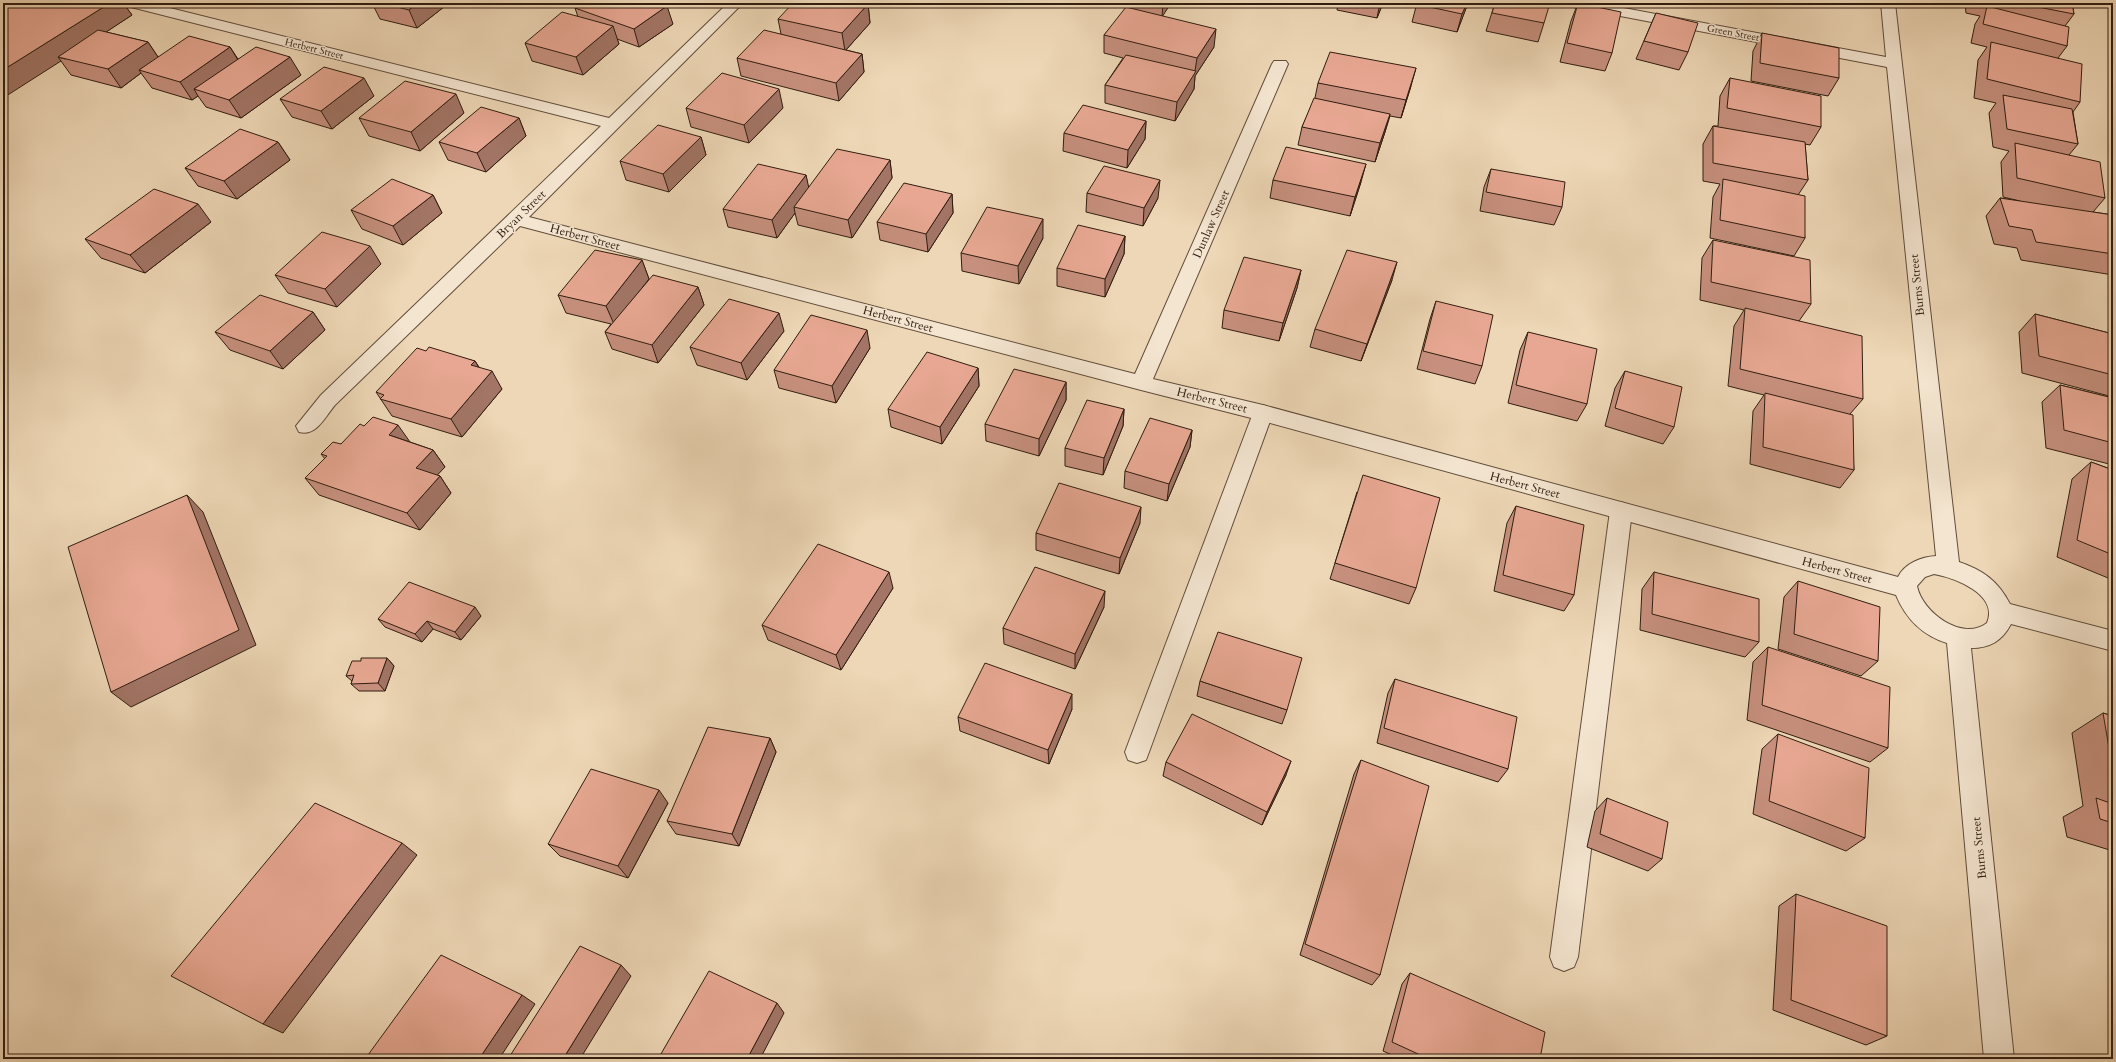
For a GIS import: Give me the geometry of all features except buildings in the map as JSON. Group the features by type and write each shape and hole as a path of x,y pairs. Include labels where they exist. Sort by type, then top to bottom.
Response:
{"street":[{"name":"Herbert Street","path":"132,3 612,124"},
{"name":"Bryan Street","path":"306,426 328,400 516,219 736,3"},
{"name":"Green Street","path":"1573,3 1893,63"},
{"name":"Burns Street","path":"1888,3 1893,63 1948,567"},
{"name":"Dunlaw Street","path":"1141,383 1280,64"},
{"name":"Herbert Street","path":"516,219 1141,383 1263,413 1905,588"},
{"path":"1137,752 1263,413"},
{"path":"1564,957 1621,511"},
{"path":"1922,567 1948,567 1962,572 1988,589 2001,612 2001,623 1995,631 1986,637 1973,639 1958,637 1942,632 1917,612 1908,600 1905,588 1913,572 1922,567"},
{"path":"2001,612 2113,641"},
{"name":"Burns Street","path":"1958,637 1999,1059"}]}
